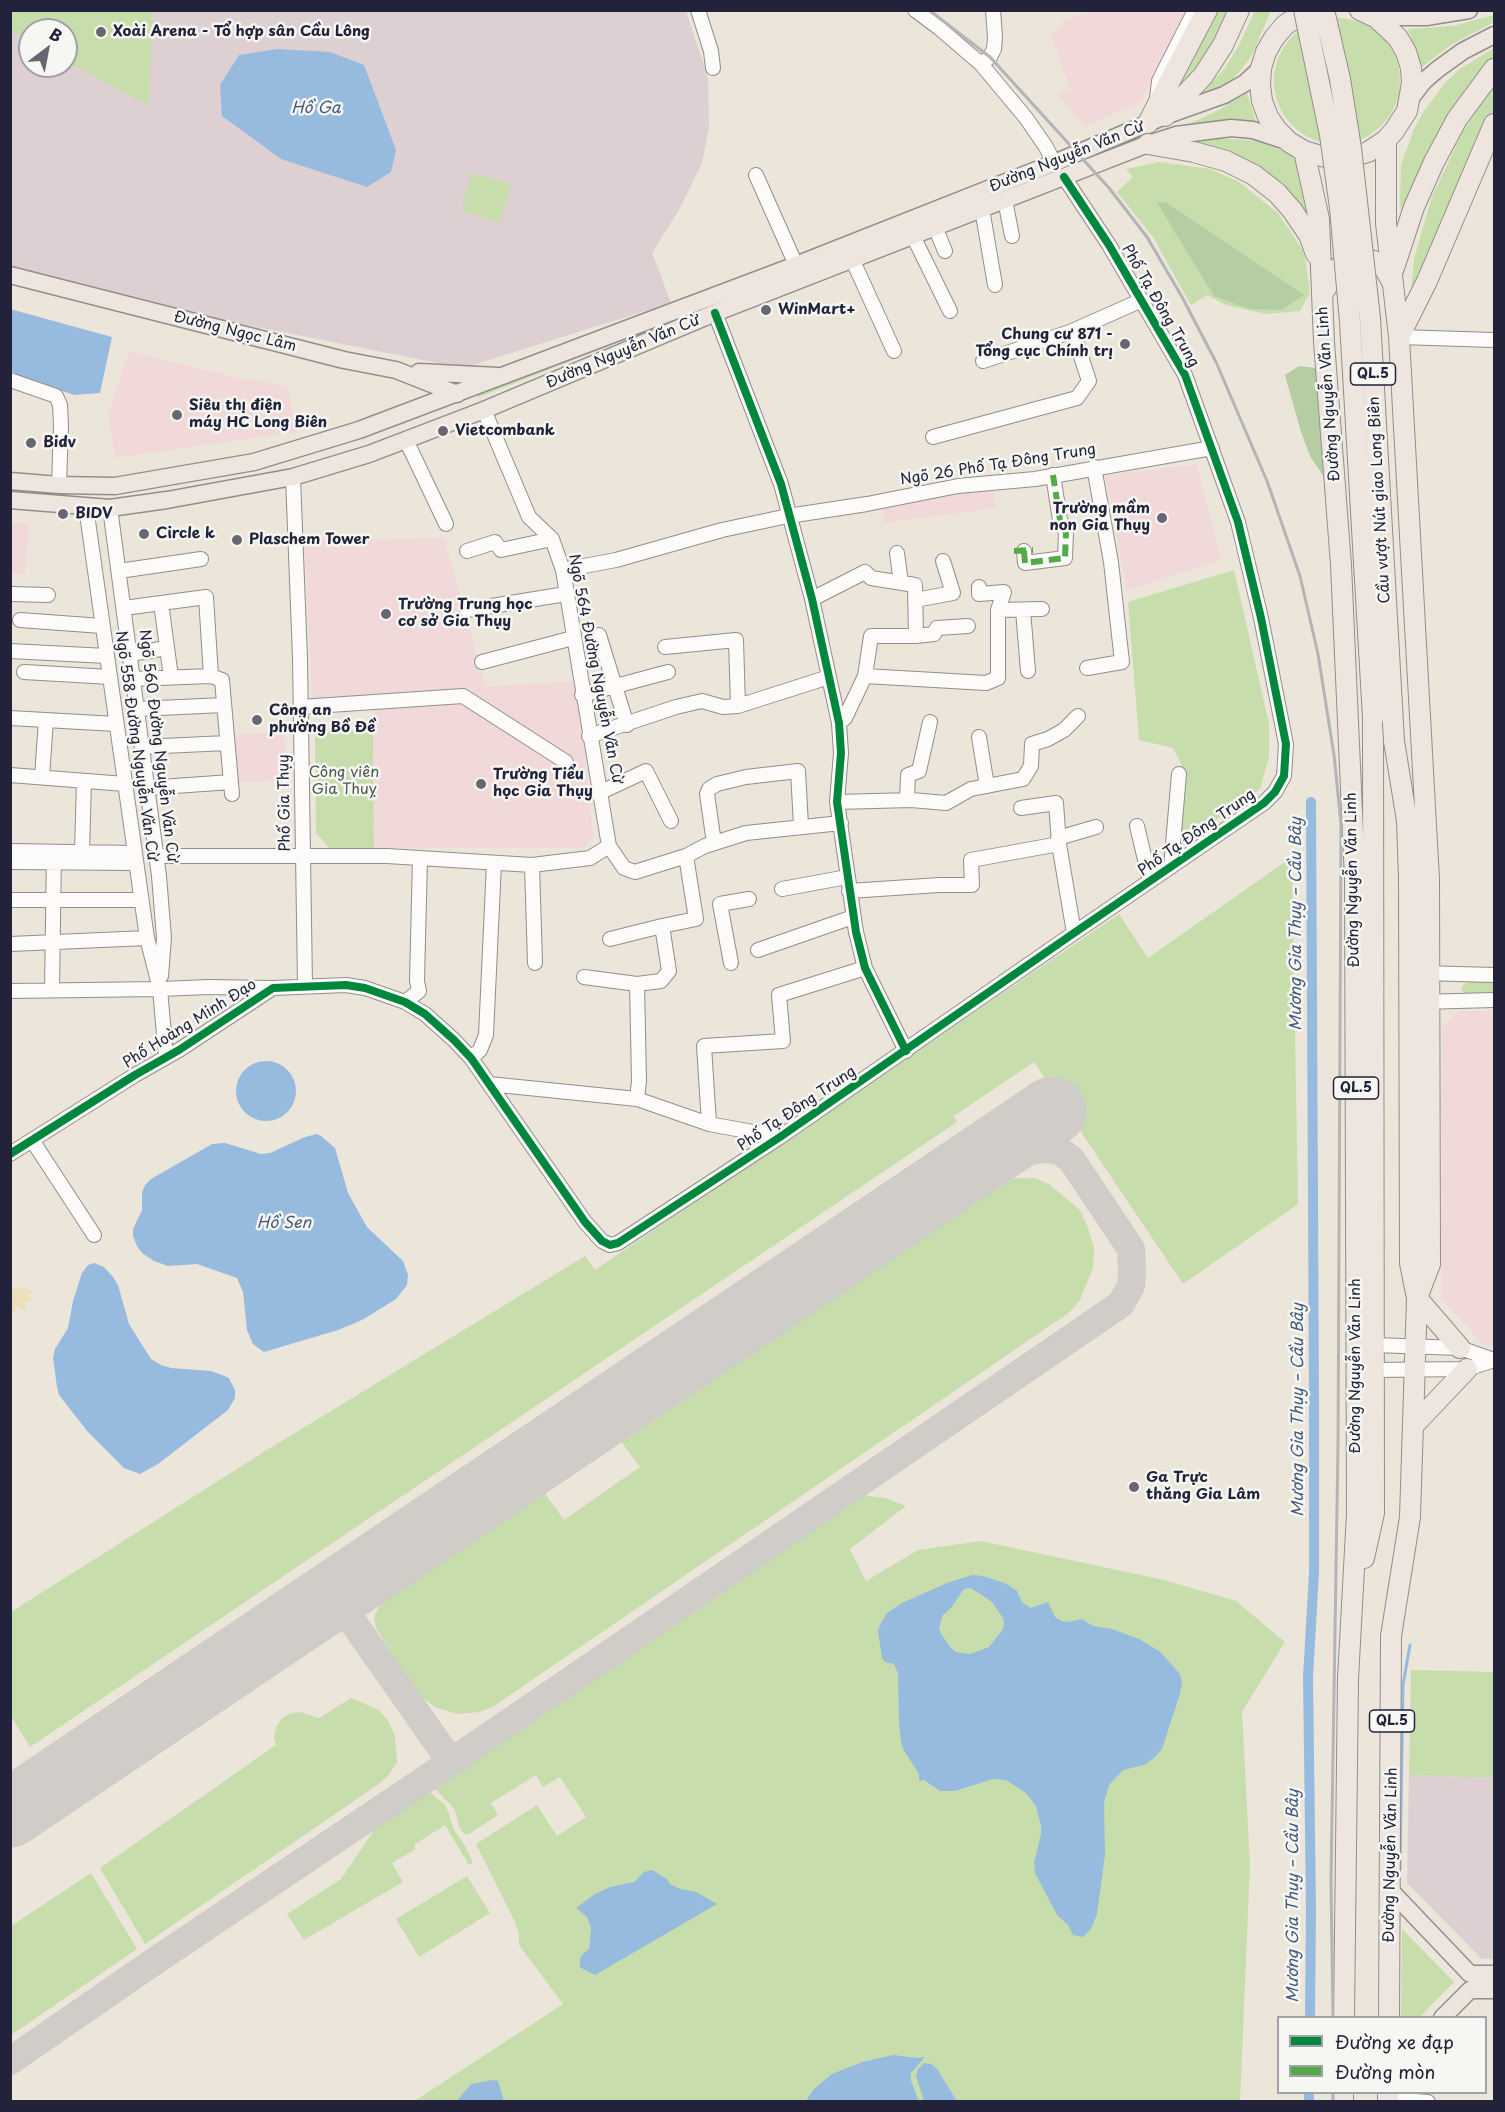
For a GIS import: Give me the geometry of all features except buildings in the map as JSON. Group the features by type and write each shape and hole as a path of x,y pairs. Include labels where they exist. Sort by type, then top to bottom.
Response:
{"highway":[{"path":"1156,116 1207,10"},
{"path":"1156,116 1203,76 1223,45 1239,10"},
{"name":"Cầu vượt Nút giao Long Biên","path":"1304,10 1330,135 1340,208 1350,322 1373,718"},
{"path":"1311,10 1299,16 1284,18 1266,52 1261,68 1260,84 1265,109 1277,130 1297,147 1325,157 1347,158 1368,152 1386,140 1401,122 1410,99 1412,83 1411,68 1398,38 1387,26 1363,11"},
{"name":"Cầu vượt Nút giao Long Biên","path":"1324,10 1340,79 1351,148 1370,318 1394,741"},
{"path":"1393,280 1414,207 1434,162 1457,119 1494,69"},
{"path":"1399,337 1427,281 1494,124"},
{"name":"Đường Nguyễn Văn Linh","path":"1386,140 1386,223 1399,337 1429,879 1419,973"},
{"path":"1148,144 1194,152 1226,161 1254,175 1292,210 1310,235 1321,268"},
{"name":"Đường Nguyễn Văn Linh","path":"1297,147 1319,219 1322,295 1341,566 1374,1345 1374,1513 1351,1611"},
{"path":"1322,295 1337,269 1345,261 1360,258 1374,261 1385,269 1393,280"},
{"name":"Đường Nguyễn Văn Linh","path":"1344,2016 1348,1679 1357,1513 1373,718"},
{"path":"1407,821 1422,736"},
{"name":"Đường Nguyễn Văn Linh","path":"1389,2016 1391,1636 1410,1517 1417,1298 1430,1264 1419,973 1407,821 1394,741"},
{"path":"1417,1298 1460,1348"},
{"path":"1413,1426 1467,1369"}],"main road":[{"path":"1363,11 1411,17 1441,16 1470,10"},
{"path":"1410,99 1424,81 1450,60 1494,34"},
{"name":"Đường Nguyễn Văn Cừ","path":"10,500 110,508 293,477 369,454 477,413 715,313 1005,200 1156,116 1224,95 1245,83 1261,68"},
{"name":"Đường Nguyễn Văn Cừ","path":"10,481 115,486 254,462 359,430 796,265 1059,170 1176,135 1231,128 1253,130 1297,147"},
{"name":"Đường Ngọc Lâm","path":"10,274 344,360 396,370 458,394"},
{"path":"396,370 505,376"},
{"path":"458,394 477,413"},
{"path":"1391,1892 1470,1982 1494,1990"},
{"path":"1444,2016 1470,1982 1494,1974"}],"street":[{"path":"698,10 711,51 713,68"},
{"name":"Phố Tạ Đông Trung","path":"610,1245 625,1239 780,1137 1264,803 1275,792 1284,776 1286,752 1261,618 1238,522 1185,375 1109,245 1026,118 981,64 915,10"},
{"path":"981,64 990,57 995,43 993,10"},
{"path":"1156,116 1159,81 1196,10"},
{"path":"756,176 796,265"},
{"path":"1005,200 1012,237"},
{"path":"982,209 995,285"},
{"path":"935,227 945,251"},
{"path":"914,236 950,311"},
{"path":"853,261 894,351"},
{"path":"983,361 1070,332 1142,300"},
{"path":"715,313 781,484 812,599 839,723 841,753 837,802 853,917 865,968 906,1051"},
{"path":"933,437 1077,398 1089,381 1070,332"},
{"path":"1399,337 1494,340"},
{"path":"10,380 56,396 60,405 61,424 59,485"},
{"name":"Ngõ 564 Đường Nguyễn Văn Cừ","path":"477,413 530,517 552,539 563,570 582,695 609,846"},
{"path":"406,440 446,524"},
{"name":"Ngõ 26 Phố Tạ Đông Trung","path":"563,570 616,560 722,530 788,516 867,504 958,486 1005,483 1212,448"},
{"path":"1087,668 1122,662 1111,562 1094,467"},
{"path":"1024,551 1025,563 1065,558 1066,533 1059,520 1053,475"},
{"name":"Phố Gia Thụy","path":"293,477 305,986"},
{"name":"Ngõ 558 Đường Nguyễn Văn Cừ","path":"86,507 141,900 147,938 160,989"},
{"name":"Ngõ 560 Đường Nguyễn Văn Cừ","path":"110,508 156,856 164,938 160,989"},
{"path":"467,551 495,542 501,550 552,539"},
{"path":"897,553 901,582"},
{"path":"119,571 201,559"},
{"path":"915,600 953,593 943,561"},
{"path":"812,599 865,572 871,578 915,585 916,636"},
{"path":"865,676 986,683 998,678 998,610 1004,592 979,594 980,587"},
{"path":"10,594 48,595"},
{"path":"467,610 567,594"},
{"path":"124,608 206,597 211,676"},
{"path":"161,603 171,677"},
{"path":"998,610 1042,609"},
{"path":"1023,610 1028,670"},
{"path":"20,620 102,626"},
{"path":"839,723 846,718 865,676 871,636 916,636 934,634 937,628 968,626"},
{"path":"599,635 627,725"},
{"path":"482,662 573,638"},
{"path":"665,647 736,640 738,706"},
{"path":"129,654 167,648"},
{"path":"10,651 107,656"},
{"path":"24,672 110,677"},
{"path":"582,695 668,672"},
{"path":"133,679 211,676 222,680 232,788 147,788"},
{"path":"589,736 676,707 702,701 723,707 738,706 829,677"},
{"path":"300,707 463,696 566,762"},
{"path":"137,710 224,705"},
{"path":"837,802 907,800 946,803 971,789 1023,779 1031,766 1032,744 1048,739 1064,730 1078,716"},
{"path":"10,718 117,724"},
{"path":"42,777 46,720"},
{"path":"907,800 908,775 919,771 930,722"},
{"path":"979,736 987,786"},
{"path":"142,747 227,743"},
{"path":"601,792 646,771 671,821"},
{"path":"714,843 707,794 709,789 717,784 746,777 798,771 801,826"},
{"path":"1171,867 1179,774"},
{"path":"10,775 125,784"},
{"path":"82,852 84,781"},
{"path":"1021,808 1056,803 1058,841 1074,933"},
{"path":"156,856 302,855 420,858 532,865 590,858 609,846 624,868 635,872 686,856 714,843 746,833 841,823"},
{"path":"1137,826 1150,881"},
{"path":"782,889 848,884 972,885 971,860 1058,841 1096,827"},
{"path":"10,851 54,857 136,858"},
{"path":"10,862 82,852 136,858"},
{"path":"686,856 696,919"},
{"path":"52,990 54,857"},
{"path":"405,1002 419,991 417,981 420,858"},
{"path":"471,1058 480,1050 486,1035 494,862"},
{"path":"532,865 535,963"},
{"path":"731,963 720,904 749,899"},
{"path":"10,900 141,900"},
{"path":"610,939 696,919 723,916"},
{"path":"758,950 853,917"},
{"path":"584,977 637,984 662,981 669,971 662,926"},
{"path":"10,944 147,938"},
{"path":"709,1124 704,1046 783,1041 779,995 865,968"},
{"path":"1419,973 1494,975"},
{"path":"637,984 639,1081 637,1099"},
{"name":"Phố Hoàng Minh Đạo","path":"10,1154 273,988 346,985 365,988 405,1002 434,1021 471,1058 585,1222 602,1241 610,1245"},
{"path":"10,991 246,986 273,988"},
{"path":"160,989 166,1057"},
{"path":"1419,1002 1494,1000"},
{"path":"489,1084 637,1099 709,1124 780,1137"},
{"path":"32,1140 94,1235"},
{"path":"1374,1345 1460,1348 1494,1360"},
{"path":"1374,1370 1467,1369 1494,1360"},
{"path":"1388,2098 1428,2102"}],"shaded area":[{"path":"1094,10 1185,11 1141,102 1085,126 1057,94 1070,89 1050,32 1063,28 1061,22"},
{"path":"10,11 686,11 708,78 709,127 702,163 680,208 652,253 671,303 463,368 11,278"},
{"path":"129,352 240,378 288,386 296,432 115,458 108,413"},
{"name":"Trường mầm non Gia Thụy","path":"1196,464 1221,560 1127,590 1105,476"},
{"path":"993,487 995,508 884,523 883,504"},
{"path":"10,522 29,523 25,574 11,573"},
{"path":"444,538 486,687 578,681 593,837 584,848 374,848 373,696 312,697 304,540"},
{"path":"284,732 287,780 235,783 232,735"},
{"path":"1458,1011 1494,1011 1494,1346 1485,1346 1441,1299 1442,1028"},
{"path":"1409,1775 1494,1778 1494,1959 1482,1959 1407,1883"}],"green space":[{"path":"10,11 153,11 149,106 78,68 78,18 18,18 18,35 11,31"},
{"path":"1218,11 1235,11 1220,46 1170,97"},
{"path":"1255,11 1271,11 1252,55 1225,88 1194,102 1225,68"},
{"path":"1494,15 1494,22 1449,46 1422,67 1408,29 1453,26"},
{"path":"1337,18 1361,23 1381,37 1395,57 1400,81 1395,105 1381,125 1361,139 1337,144 1313,139 1293,125 1279,105 1274,81 1279,57 1293,37 1313,23"},
{"path":"1494,48 1494,65 1403,230 1400,203 1401,165 1414,129 1424,111 1446,82 1460,69"},
{"path":"1494,83 1494,121 1412,311 1414,259 1431,199 1462,133"},
{"path":"1245,86 1256,122 1234,122 786,276 477,398 478,394 715,301 1069,166 1180,128 1221,109 1231,102"},
{"path":"1218,138 1260,141 1291,155 1303,170 1316,228 1291,194 1191,146"},
{"path":"1160,162 1210,169 1239,182 1278,213 1304,252 1310,293 1300,311 1265,314 1226,305 1207,295 1191,305 1153,237 1117,192 1133,177 1126,169"},
{"path":"472,173 511,184 500,222 461,211"},
{"path":"1156,201 1167,203 1304,295 1281,310 1250,309 1214,296"},
{"path":"1299,366 1316,368 1324,477 1310,456 1285,375"},
{"path":"1234,570 1269,724 1269,757 1260,789 1179,846 1187,776 1173,748 1139,740 1128,602"},
{"name":"Công viên Gia Thuỵ","path":"373,730 374,848 330,849 316,833 315,731"},
{"path":"1292,857 1298,1204 1183,1284 1034,1062 954,1116 957,1122 30,1747 11,1716 11,1612 267,1450 585,1256 595,1270 1119,914 1148,958"},
{"path":"1467,981 1494,981 1494,995 1467,995 1461,988"},
{"path":"1018,1178 1034,1178 1049,1184 1080,1210 1088,1228 1094,1248 1093,1268 1080,1300 1070,1312 494,1706 480,1712 457,1714 435,1707 417,1694 376,1628 374,1617 380,1604 393,1591 544,1492 564,1520 640,1467 619,1439 1001,1182"},
{"path":"862,1495 885,1498 906,1506 850,1549 866,1581 918,1550 981,1541 1164,1580 1236,1601 1285,1642 1242,1712 1250,1865 1240,2101 413,2102 563,2004 519,1945 519,1934 514,1920 476,1844 537,1805 557,1836 586,1817 560,1777 543,1787 536,1775 491,1803 498,1815 469,1834 464,1834 454,1808 430,1784 846,1498"},
{"path":"1411,1670 1494,1672 1494,1778 1409,1775"},
{"path":"351,1698 379,1710 389,1722 395,1737 397,1762 388,1776 145,1944 100,1868 276,1745 274,1738 276,1727 282,1718 301,1712 319,1718"},
{"path":"424,1787 446,1806 454,1830 466,1847 473,1863 469,1865 445,1825 414,1845 416,1849 392,1863 403,1882 304,1940 287,1914 341,1879 379,1823 392,1809"},
{"path":"91,1873 137,1949 11,2035 11,1926"},
{"path":"467,1876 490,1913 419,1957 396,1919"},
{"path":"1402,1929 1454,1982 1421,2016 1401,2016"}],"sand":[{"path":"19,1287 33,1292 27,1294 33,1301 24,1301 26,1311 16,1306 13,1315 11,1313 11,1291"}],"water":[{"name":"Hồ Ga","path":"277,49 330,52 364,65 396,150 391,172 367,187 281,159 222,116 220,85 239,55"},
{"path":"10,309 112,337 100,393 74,395 21,377 11,371"},
{"path":"260,1061 272,1061 283,1066 291,1074 296,1091 294,1103 283,1116 272,1121 260,1121 249,1116 241,1108 236,1097 236,1085 241,1074 249,1066"},
{"name":"Hồ Sen","path":"317,1134 335,1148 348,1193 367,1227 403,1261 408,1275 407,1285 396,1299 362,1320 338,1330 264,1352 253,1344 247,1330 243,1292 237,1278 197,1264 168,1266 154,1261 142,1253 137,1246 133,1229 142,1210 142,1193 145,1185 151,1179 212,1144 225,1143 261,1154 270,1153"},
{"path":"94,1263 104,1267 118,1285 129,1324 151,1359 171,1368 211,1371 222,1375 229,1378 235,1390 235,1398 228,1410 158,1464 140,1474 124,1468 88,1432 59,1395 57,1387 53,1358 55,1349 68,1328 73,1301 82,1273 88,1265"},
{"path":"972,1575 1007,1584 1017,1591 1022,1602 1031,1608 1048,1602 1055,1617 1062,1621 1082,1619 1093,1626 1112,1629 1139,1639 1159,1651 1180,1674 1182,1683 1180,1694 1162,1749 1144,1765 1123,1770 1109,1785 1104,1803 1105,1855 1097,1914 1091,1929 1083,1937 1073,1935 1068,1925 1057,1915 1035,1873 1034,1863 1041,1826 1036,1806 1026,1793 1006,1780 993,1779 955,1791 940,1791 924,1780 919,1781 919,1774 903,1749 899,1724 898,1673 894,1664 885,1662 882,1658 878,1631 887,1613 902,1603 947,1583","holes":["971,1588 992,1602 1004,1623 1003,1629 989,1647 970,1654 956,1652 951,1648 939,1628 943,1615 951,1608 964,1589"]},
{"path":"652,1870 667,1879 670,1884 680,1889 696,1892 717,1904 595,1975 580,1967 582,1955 589,1949 591,1928 587,1917 576,1908 595,1894 610,1887 634,1882 644,1872"},
{"path":"893,2055 925,2057 911,2073 911,2081 919,2101 806,2101 813,2090 832,2074 862,2062"},
{"path":"924,2063 931,2064 937,2069 957,2101 924,2101 916,2076 918,2069"},
{"path":"498,2081 504,2101 457,2101 471,2084"}],"waterway":[{"name":"Mương Gia Thụy – Cầu Bây","path":"1310,2016 1308,1677 1314,1573 1311,802"},
{"path":"1400,1869 1403,1685 1410,1645"},
{"name":"Mương Gia Thụy – Cầu Bây","path":"1309,2094 1309,2102"}],"taxiway":[{"path":"10,2061 1121,1304 1131,1286 1131,1249 1071,1159 1059,1151 1045,1149 1020,1152 971,1165"},
{"path":"334,1595 451,1762"}],"runway":[{"path":"10,1813 1052,1111"}],"railway":[{"path":"929,10 990,57 1109,188 1147,237 1216,362 1267,481 1300,576 1318,654 1334,755 1341,824 1338,1445 1331,1880 1333,2016"},
{"path":"1333,2094 1333,2102"}],"marked path":[{"path":"1024,551 1025,563 1065,558 1066,533 1060,520 1053,475"},
{"path":"1014,551 1033,550"}],"cycle path":[{"path":"10,1154 179,1050 273,988 346,985 365,988 405,1002 425,1014 454,1040 471,1058 585,1222 602,1241 610,1245 618,1243 780,1137 1264,803 1275,792 1284,776 1286,744 1261,618 1238,522 1185,375 1109,245 1064,177"},
{"path":"715,313 781,484 812,599 839,723 841,753 837,802 856,932 865,968 906,1051"}],"place":[{"name":"Xoài Arena - Tổ hợp sân Cầu Lông","path":"101,32"},
{"name":"WinMart+","path":"766,310"},
{"name":"Chung cư 871 - Tổng cục Chính trị","path":"1125,344"},
{"name":"Siêu thị điện máy HC Long Biên","path":"177,415"},
{"name":"Vietcombank","path":"443,431"},
{"name":"Bidv","path":"31,443"},
{"name":"BIDV","path":"63,514"},
{"name":"Trường mầm non Gia Thụy","path":"1162,518"},
{"name":"Circle k","path":"144,534"},
{"name":"Plaschem Tower","path":"237,540"},
{"name":"Trường Trung học cơ sở Gia Thụy","path":"386,614"},
{"name":"Công an phường Bồ Đề","path":"257,720"},
{"name":"Trường Tiểu học Gia Thụy","path":"481,784"},
{"name":"Ga Trực thăng Gia Lâm","path":"1134,1487"}]}
